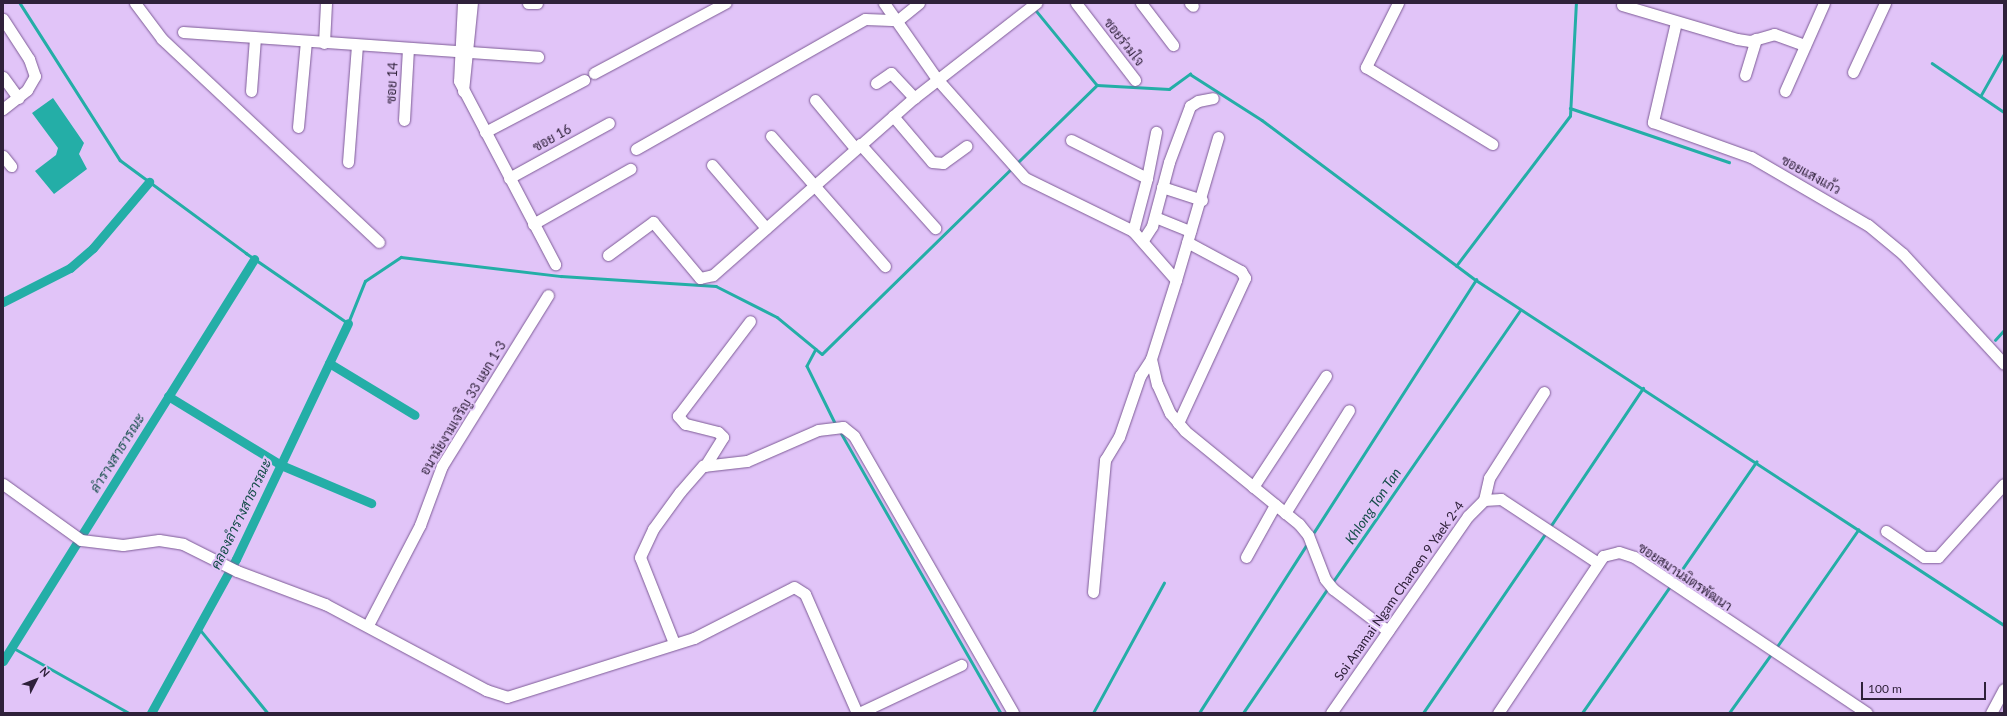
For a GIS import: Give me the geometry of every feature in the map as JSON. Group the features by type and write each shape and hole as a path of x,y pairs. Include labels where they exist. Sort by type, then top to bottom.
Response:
{"street":[{"path":"135,3 162,39 379,242"},
{"path":"324,43 326,3"},
{"path":"463,3 463,91 555,264"},
{"path":"464,54 472,3"},
{"path":"528,3 537,3"},
{"path":"594,73 725,3"},
{"path":"884,3 898,20 937,79 1016,168 1032,183 1133,231 1143,240 1176,280"},
{"path":"636,149 865,19 898,20 919,3"},
{"path":"608,255 656,222 694,271 705,278 766,228 857,146 914,98 1036,3"},
{"name":"ซอยร่วมใจ","path":"1076,3 1135,80"},
{"path":"1141,3 1173,45"},
{"path":"1398,3 1366,67 1492,144"},
{"path":"1785,91 1824,3"},
{"path":"1853,72 1885,3"},
{"path":"1622,5 1737,39 1756,39 1774,34 1805,45"},
{"path":"3,19 34,68 32,84 18,98 3,109"},
{"name":"ซอยแสงแก้ว","path":"1676,22 1653,122 1751,157 1868,225 1919,270 2004,364"},
{"path":"183,32 357,46 408,48 464,54 538,57"},
{"path":"251,90 255,38"},
{"path":"1745,75 1756,39"},
{"path":"298,127 306,41"},
{"path":"348,162 357,46"},
{"name":"ซอย 14","path":"404,120 408,48"},
{"path":"876,82 891,73 914,98"},
{"path":"3,78 18,98"},
{"path":"484,132 584,80"},
{"path":"1143,240 1155,217 1162,187 1190,106 1198,100 1213,98"},
{"path":"815,100 935,228"},
{"path":"893,116 932,162 943,163 966,146"},
{"name":"ซอย 16","path":"509,178 609,123"},
{"path":"1133,231 1147,178 1156,132"},
{"path":"770,136 885,266"},
{"path":"1093,592 1105,460 1119,437 1140,376 1151,359 1188,237 1202,200 1218,137"},
{"path":"1071,140 1147,178"},
{"path":"3,156 11,166"},
{"path":"712,165 766,228"},
{"path":"533,224 630,169"},
{"path":"1162,187 1202,200"},
{"path":"1155,217 1241,271 1245,278 1178,423"},
{"name":"อนามัยงามเจริญ 33 แยก 1-3","path":"368,625 420,525 442,466 548,295"},
{"path":"705,466 723,437 718,432 685,424 678,416 750,320"},
{"path":"1151,359 1156,384 1178,423 1285,513 1308,535 1330,585 1388,631"},
{"path":"1253,487 1326,376"},
{"path":"1484,500 1489,478 1544,392"},
{"path":"1285,513 1349,410"},
{"path":"674,643 640,557 653,529 698,470 705,466 747,461 818,430 833,426 847,429 1012,713"},
{"path":"3,484 77,538 122,545 171,541 223,562 237,571 324,604 368,625 486,690 507,697 674,643 694,638 785,590 794,587 801,589 858,713 961,664"},
{"path":"1886,531 1924,557 1938,557 2004,484"},
{"name":"Soi Anamai Ngam Charoen 9 Yaek 2-4","path":"1331,713 1476,504 1484,500 1501,499 1598,563"},
{"path":"1246,557 1275,505"},
{"name":"ซอยสมานมิตรพัฒนา","path":"1498,713 1603,556 1619,552 1634,557 1763,646 1867,713"},
{"path":"1991,713 2004,689"}],"shaded area":[{"path":"53,98 84,143 79,154 87,169 54,194 35,171 56,155 58,148 32,113"}],"waterway":[{"path":"20,3 120,160 246,253 348,323 365,281 401,257 561,276 716,286 777,317 822,354 1012,168"},
{"path":"1456,266 1570,116 1576,3"},
{"path":"1034,8 1097,85 1169,89 1190,74 1262,120 1476,280 2004,625"},
{"path":"1981,95 2004,54"},
{"path":"1932,63 2004,112"},
{"path":"1016,164 1097,85"},
{"path":"1570,108 1729,162"},
{"path":"3,302 70,268 93,248 149,182"},
{"name":"ลำรางสาธารณะ","path":"3,661 254,259"},
{"path":"1314,532 1476,280"},
{"name":"Khlong Ton Tan","path":"1332,583 1520,310"},
{"name":"คลองลำรางสาธารณะ","path":"151,713 236,559 348,323"},
{"path":"1995,340 2004,330"},
{"path":"816,349 807,366 836,425"},
{"path":"329,363 415,415"},
{"name":"Khlong Ton Tan","path":"1550,527 1643,388"},
{"path":"168,396 281,465 371,503"},
{"path":"840,431 1001,713"},
{"path":"1674,581 1756,462"},
{"path":"1776,648 1858,530"},
{"name":"Khlong Ton Tan","path":"1423,713 1546,533"},
{"path":"1199,713 1306,546"},
{"path":"1093,713 1164,583"},
{"path":"1582,713 1671,585"},
{"name":"Khlong Ton Tan","path":"1243,713 1328,588"},
{"path":"198,627 268,713"},
{"path":"12,647 129,713"},
{"path":"1729,713 1772,653"}]}
